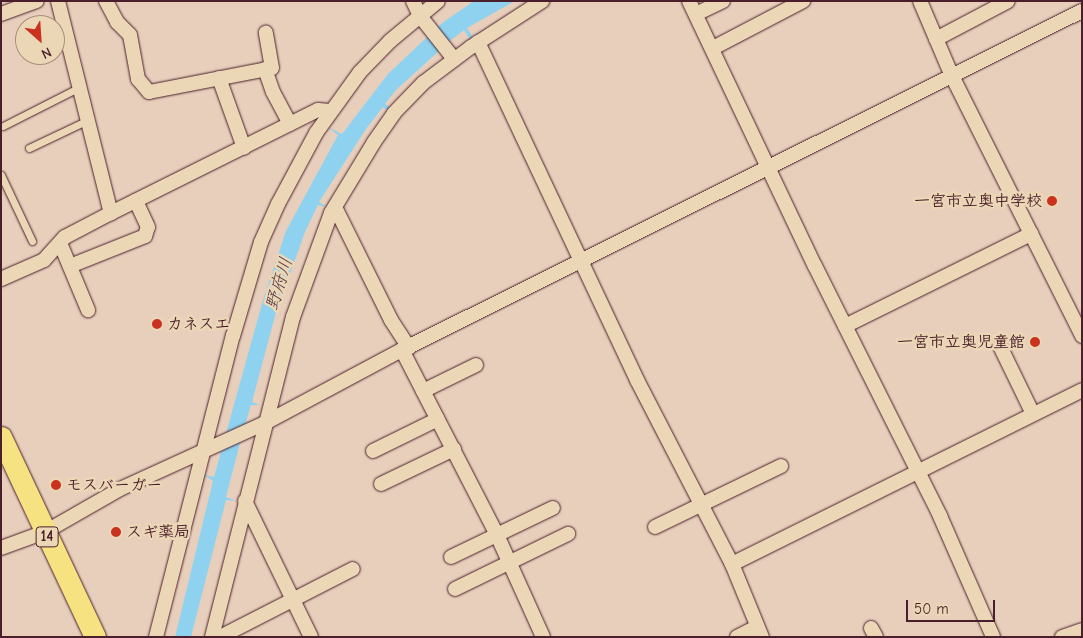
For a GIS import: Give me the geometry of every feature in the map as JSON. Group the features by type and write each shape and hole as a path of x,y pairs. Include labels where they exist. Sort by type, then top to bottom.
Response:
{"main road":[{"name":"14","path":"1,438 95,637"}],"street":[{"path":"58,1 111,213"},
{"path":"106,1 117,22 130,35 143,88 149,92 272,68 266,33"},
{"path":"414,1 422,18 453,58"},
{"path":"156,637 204,452 262,242 292,172 330,112 360,72 422,18 438,1"},
{"path":"212,637 262,424 293,317 335,207 394,113 423,83 453,58 542,1"},
{"path":"689,1 713,48 769,170 917,472 993,637"},
{"path":"696,14 723,1"},
{"path":"713,48 803,1"},
{"path":"936,39 1008,1"},
{"path":"1,14 30,2"},
{"path":"922,2 952,76 1082,336"},
{"path":"1,548 44,532 120,489 262,424 405,349 769,170 1082,11"},
{"path":"478,42 582,263 699,504 732,564 759,632 737,637"},
{"path":"265,69 273,92 290,124"},
{"path":"219,78 244,148"},
{"path":"1,279 44,260 60,242 111,213 318,110 330,112"},
{"path":"70,266 145,236 148,227 136,201"},
{"path":"335,207 405,349 423,391 497,535 543,637"},
{"path":"845,326 1032,234"},
{"path":"60,242 88,310"},
{"path":"1000,346 1032,412"},
{"path":"423,391 476,365"},
{"path":"732,564 917,472 1032,412 1082,390"},
{"path":"373,451 438,419"},
{"path":"381,484 454,449"},
{"path":"655,527 699,504 781,466"},
{"path":"245,501 294,599 310,637"},
{"path":"452,557 553,508"},
{"path":"455,589 568,534"},
{"path":"220,637 353,569"},
{"path":"1062,637 1082,630"}],"lane":[{"path":"3,126 80,87"},
{"path":"29,148 88,120"},
{"path":"1,175 32,241"}],"water":[{"name":"野府川","path":"474,1 515,1 467,28 474,39 471,41 464,30 396,90 385,104 393,110 391,113 383,107 366,129 319,202 327,207 318,205 305,232 275,316 252,402 260,405 251,405 240,443 226,497 237,501 226,500 191,637 175,637 213,481 204,475 214,477 263,300 286,231 338,135 328,127 342,134 388,74 442,23"}],"place":[{"name":"一宮市立奥中学校","path":"1052,201"},
{"name":"カネスエ","path":"157,324"},
{"name":"一宮市立奥児童館","path":"1035,342"},
{"name":"モスバーガー","path":"56,485"},
{"name":"スギ薬局","path":"116,532"}]}
